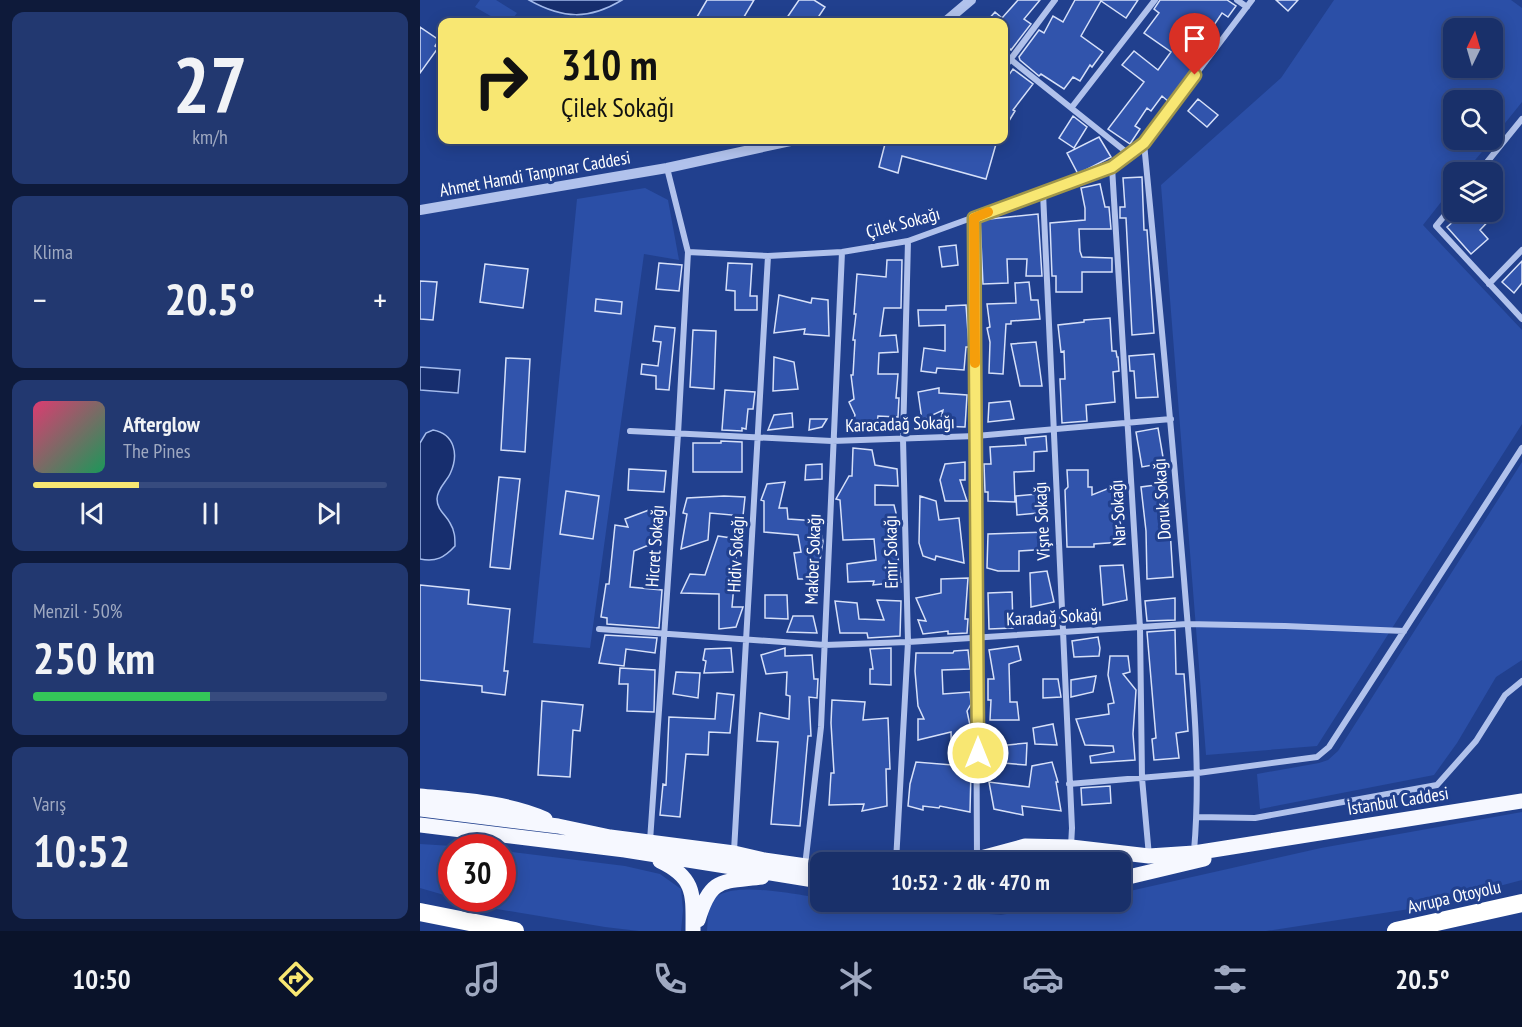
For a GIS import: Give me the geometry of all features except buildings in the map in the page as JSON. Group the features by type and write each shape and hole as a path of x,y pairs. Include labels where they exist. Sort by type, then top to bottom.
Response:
{"highway":[{"name":"Avrupa Otoyolu","path":"1395,931 1522,903"},
{"path":"420,912 515,931"}],"main road":[{"path":"420,795 528,812 558,826"},
{"name":"İstanbul Caddesi","path":"1280,841 1405,818 1522,801"},
{"path":"420,809 558,826 610,837 734,853 810,866"},
{"path":"420,825 625,850 810,879"},
{"path":"420,831 452,828"},
{"path":"999,852 1025,846 1149,856 1194,853 1280,841"},
{"path":"1131,876 1280,841"},
{"path":"625,850 661,861 678,870 685,878 691,887 694,931"},
{"path":"1005,850 1026,852"},
{"path":"694,931 708,893 716,885 784,875"}],"street":[{"path":"950,18 971,0"},
{"path":"1008,62 1055,0"},
{"path":"1071,107 1155,0"},
{"path":"1237,0 1246,8"},
{"name":"Çilek Sokağı","path":"688,252 768,256 842,252 908,241 1112,167 1144,143 1252,0"},
{"path":"1010,59 1130,155"},
{"path":"1487,162 1522,118"},
{"path":"1516,126 1522,134"},
{"name":"Doruk Sokağı","path":"1144,143 1171,419 1198,773 1194,853"},
{"name":"Ahmet Hamdi Tanpınar Caddesi","path":"420,210 667,168 777,144"},
{"name":"Nar Sokağı","path":"1112,167 1140,628 1142,778 1149,856"},
{"name":"Hicret Sokağı","path":"650,842 688,252 667,168"},
{"name":"Vişne Sokağı","path":"1043,193 1072,828 1071,848"},
{"path":"1443,217 1436,226 1522,319"},
{"path":"972,852 977,637 974,218"},
{"name":"Emir Sokağı","path":"897,852 908,642 903,439 908,241"},
{"path":"1489,284 1522,250"},
{"name":"Makber Sokağı","path":"814,852 842,252"},
{"name":"Hidiv Sokağı","path":"734,853 768,256"},
{"name":"Karacadağ Sokağı","path":"630,431 832,441 976,436 1171,419"},
{"path":"1069,784 1198,773 1317,757 1329,747 1522,448"},
{"name":"Karadağ Sokağı","path":"599,629 825,645 908,642 1187,624 1404,631"},
{"path":"1197,817 1255,818 1437,785 1476,741 1505,695 1522,681"}],"shaded area":[{"path":"480,0 496,0 517,13 513,18 494,18 475,7"},
{"path":"529,0 622,0 598,11 576,15 553,11"},
{"path":"1334,0 1511,0 1522,8 1522,102 1503,126 1503,90 1443,90 1443,150 1484,150 1473,162 1443,162 1443,200 1423,225 1522,330 1522,424 1317,746 1206,755 1161,185 1281,78"},
{"path":"645,188 668,200 679,260 644,254 590,648 533,643 577,199"},
{"path":"420,367 460,370 458,393 420,390"},
{"path":"433,430 446,436 453,446 453,467 438,492 437,503 453,529 455,546 439,558 426,560 420,559 420,443 426,433"},
{"path":"1522,462 1522,660 1496,677 1457,743 1434,775 1260,809 1257,774 1319,763 1328,760 1338,751"},
{"path":"1522,812 1522,880 1416,908 1266,931 707,931 710,906 718,895 745,890 810,897 810,912 965,912 1001,915 1018,912 1131,912 1131,891 1321,848"},
{"path":"420,844 438,845 438,893 420,888"},
{"path":"516,853 625,866 660,874 681,889 683,910 681,931 639,931 515,912"}],"slow traffic":[{"path":"975,363 974,218 988,212"}],"route":[{"path":"978,753 974,218 1112,167 1144,143 1195,75"}]}
